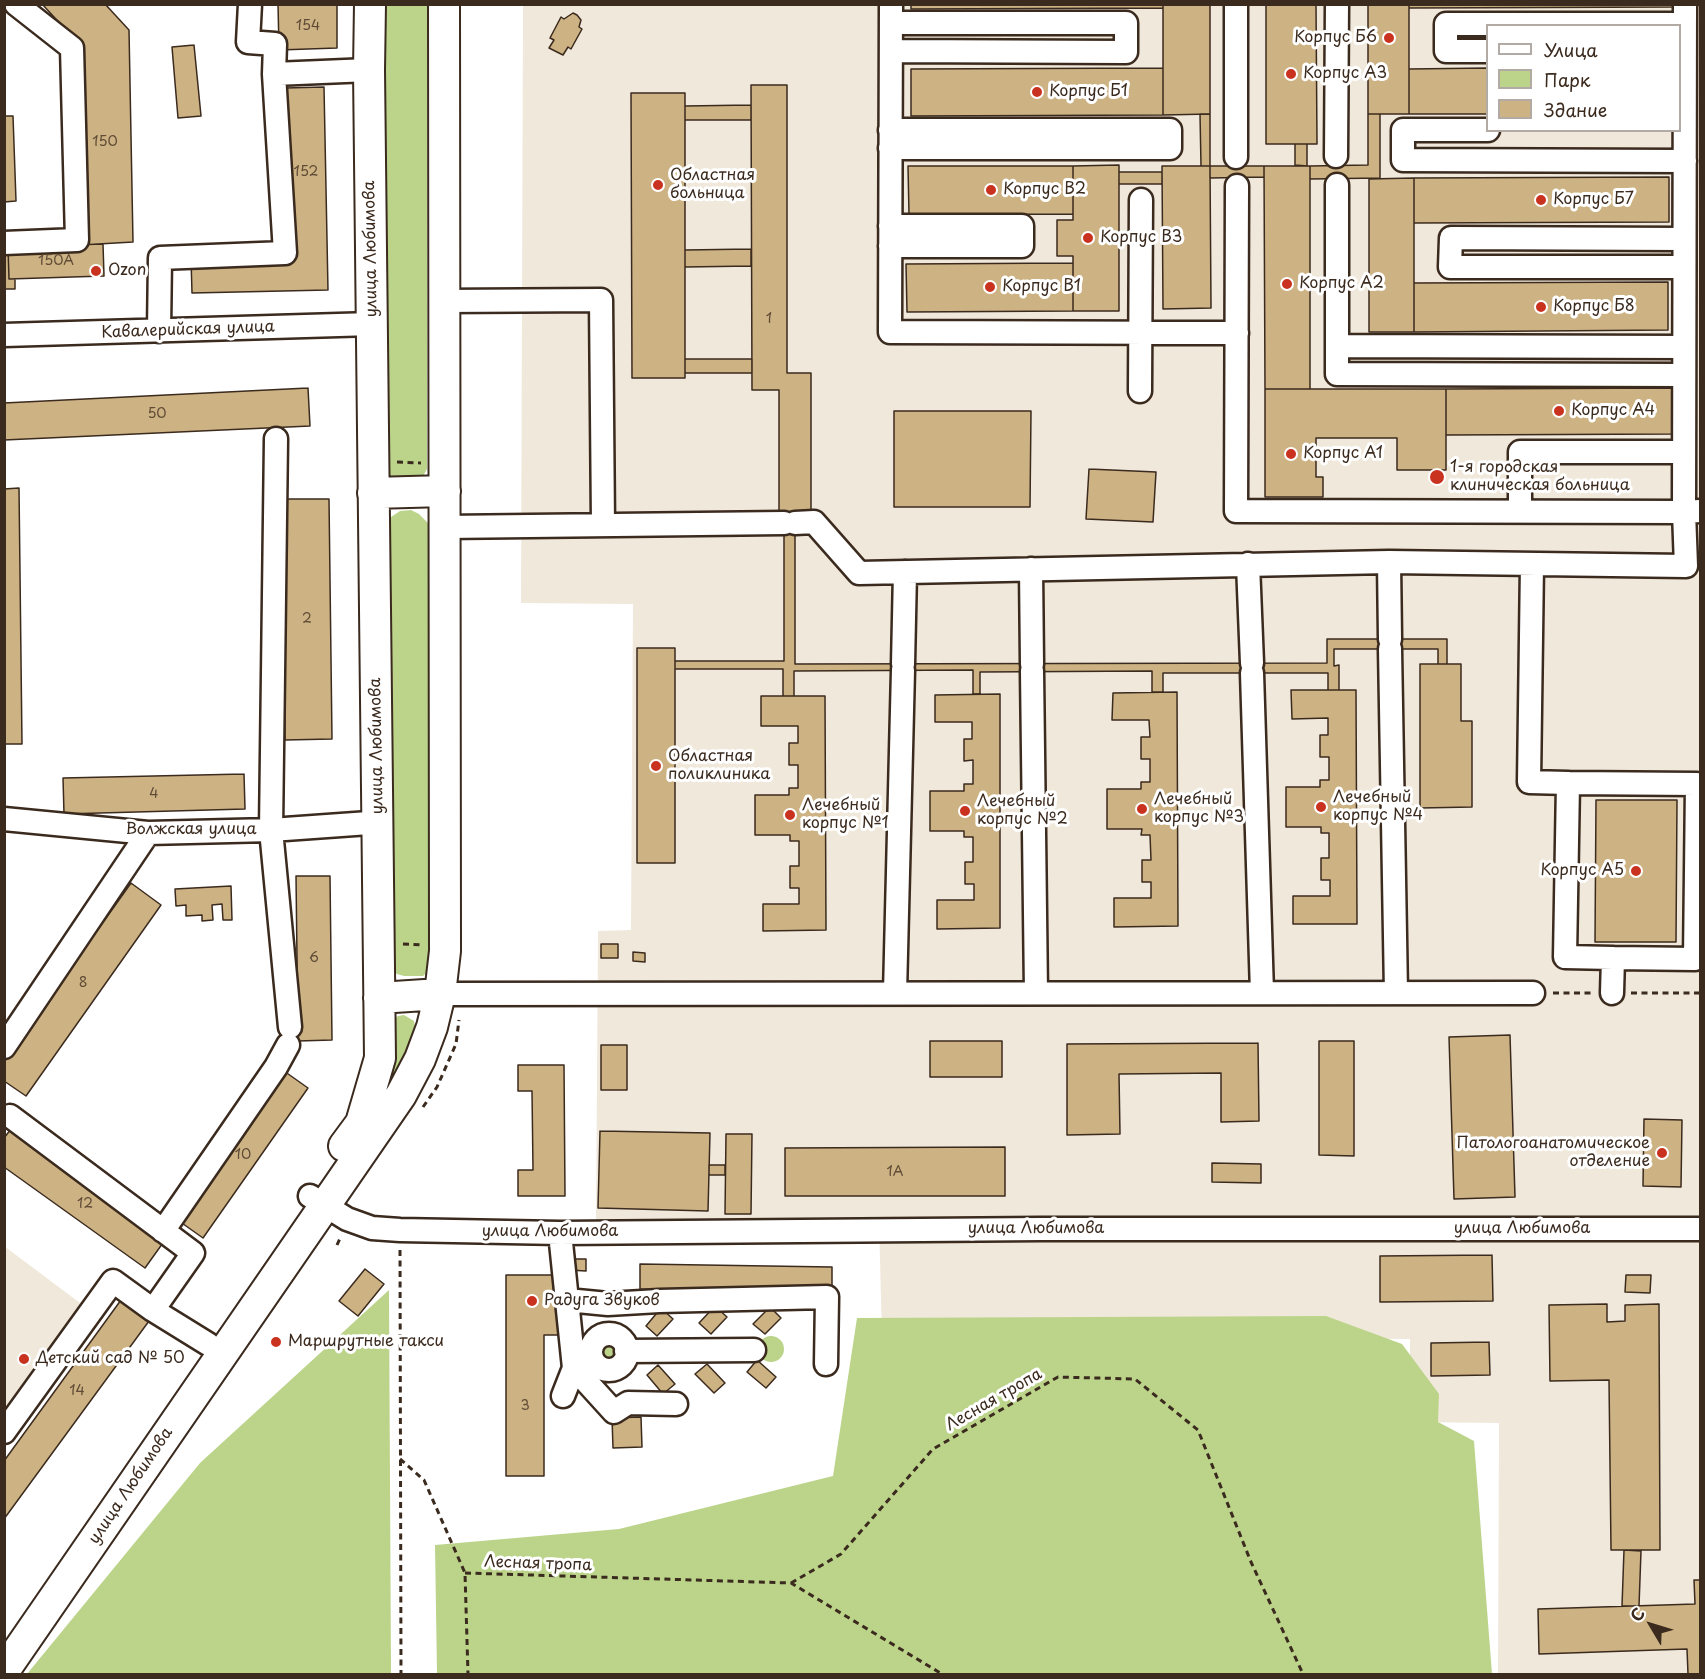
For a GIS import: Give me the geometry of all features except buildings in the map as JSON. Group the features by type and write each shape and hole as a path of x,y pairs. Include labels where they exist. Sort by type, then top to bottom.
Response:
{"main road":[{"name":"улица Любимова","path":"4,1671 317,1201 361,1123 380,1058 370,4"},
{"name":"улица Любимова","path":"4,1644 208,1344 401,1095 420,1059 432,1027 440,994 445,951 444,4"},
{"path":"373,493 445,491"},
{"path":"380,998 440,994"}],"street":[{"path":"4,243 77,240 72,48 16,4"},
{"path":"159,331 160,258 285,253 274,74 275,44 248,42 250,4"},
{"path":"1236,4 1236,158"},
{"path":"1336,156 1337,4"},
{"path":"891,51 1126,52 1126,23 891,14 890,332 1237,333"},
{"path":"445,526 814,522 859,573 1389,562 1686,566 1692,512 1684,452 1685,160 1682,130 1682,51 1685,14 1446,24 1446,51 1486,51"},
{"path":"274,74 369,70"},
{"path":"1170,130 1170,148 890,139 1170,130"},
{"path":"1486,130 1403,130 1403,160 1685,160"},
{"path":"1337,185 1337,374 1684,375"},
{"path":"1238,186 1236,511 1692,512"},
{"path":"1140,391 1141,200"},
{"path":"1022,226 1022,246 890,236 1022,226"},
{"path":"1684,239 1451,238 1450,248 1450,267 1684,267"},
{"path":"444,301 601,300 603,525"},
{"name":"Кавалерийская улица","path":"4,335 372,324"},
{"path":"1337,346 1684,347"},
{"path":"163,1231 276,1067 289,1036 271,830 276,439"},
{"path":"1520,511 1520,452 1684,452"},
{"path":"1389,562 1396,993"},
{"path":"1248,564 1262,993"},
{"path":"1532,564 1529,782 1697,784 1695,959 1565,957 1568,783"},
{"path":"1031,569 1036,993"},
{"path":"895,993 905,572"},
{"name":"Волжская улица","path":"4,819 148,833 271,830 369,823 378,825"},
{"path":"4,1047 148,833"},
{"path":"1612,993 1613,958"},
{"path":"440,994 1533,993"},
{"path":"10,1116 193,1253 153,1310"},
{"name":"улица Любимова","path":"317,1201 347,1219 372,1228 400,1230 560,1233 1041,1228 1701,1229"},
{"path":"560,1233 567,1300 614,1412"},
{"path":"4,1432 113,1281 153,1310 208,1344"},
{"path":"567,1300 608,1305 659,1300 827,1298 826,1364"},
{"path":"563,1396 608,1305"},
{"path":"689,1358 699,1333"},
{"path":"586,1349 613,1334 623,1340 626,1345 640,1351 689,1358 747,1349"},
{"path":"586,1349 595,1362 609,1370 615,1369 640,1351"},
{"path":"609,1370 614,1412"},
{"path":"614,1412 628,1404 676,1404"}],"path":[{"path":"390,462 424,463"},
{"path":"396,944 428,945"},
{"path":"400,1230 401,1674"},
{"name":"Лесная тропа","path":"790,1583 842,1554 933,1449 1058,1377 1135,1379 1198,1430 1251,1562 1303,1674"},
{"path":"400,1459 424,1480 465,1574 468,1674"},
{"name":"Лесная тропа","path":"465,1574 790,1583 942,1674"}],"shaded area":[{"path":"523,5 1700,5 1700,1674 1498,1674 1499,1423 1410,1422 1410,1339 882,1338 879,1220 596,1222 598,931 631,930 633,604 521,603"},
{"name":"Детский сад № 50","path":"4,1246 84,1306 4,1413"}],"green space":[{"path":"386,5 427,5 427,469 421,480 402,485 391,477 386,465"},
{"path":"411,510 419,514 430,525 430,970 423,976 404,976 392,970 386,525 391,517 400,511"},
{"path":"404,1015 414,1021 417,1036 384,1105 392,1021"},
{"path":"389,1290 391,1674 27,1674 200,1463"},
{"path":"1326,1316 1402,1344 1439,1394 1438,1422 1474,1441 1492,1674 437,1674 435,1545 619,1529 833,1476 857,1318"},
{"path":"771,1336 780,1340 784,1349 780,1358 771,1362 762,1358 758,1349 762,1340"},
{"path":"608,1339 617,1343 621,1352 617,1361 608,1365 599,1361 595,1352 599,1343"}],"place":[{"name":"Корпус Б6","path":"1389,38"},
{"name":"Корпус А3","path":"1291,74"},
{"name":"Корпус Б1","path":"1037,92"},
{"name":"Областная больница","path":"658,185"},
{"name":"Корпус В2","path":"991,190"},
{"name":"Корпус Б7","path":"1541,200"},
{"name":"Корпус В3","path":"1088,238"},
{"name":"Ozon","path":"96,271"},
{"name":"Корпус А2","path":"1287,284"},
{"name":"Корпус В1","path":"990,287"},
{"name":"Корпус Б8","path":"1541,307"},
{"name":"Корпус А4","path":"1559,411"},
{"name":"Корпус А1","path":"1291,454"},
{"name":"1-я городская клиническая больница","path":"1437,477"},
{"name":"Областная поликлиника","path":"656,766"},
{"name":"Лечебный корпус №4","path":"1321,807"},
{"name":"Лечебный корпус №3","path":"1142,809"},
{"name":"Лечебный корпус №2","path":"965,811"},
{"name":"Лечебный корпус №1","path":"790,815"},
{"name":"Корпус А5","path":"1636,871"},
{"name":"Патологоанатомическое отделение","path":"1662,1153"},
{"name":"Радуга Звуков","path":"532,1301"},
{"name":"Маршрутные такси","path":"276,1342"},
{"name":"Детский сад № 50","path":"24,1359"}]}
